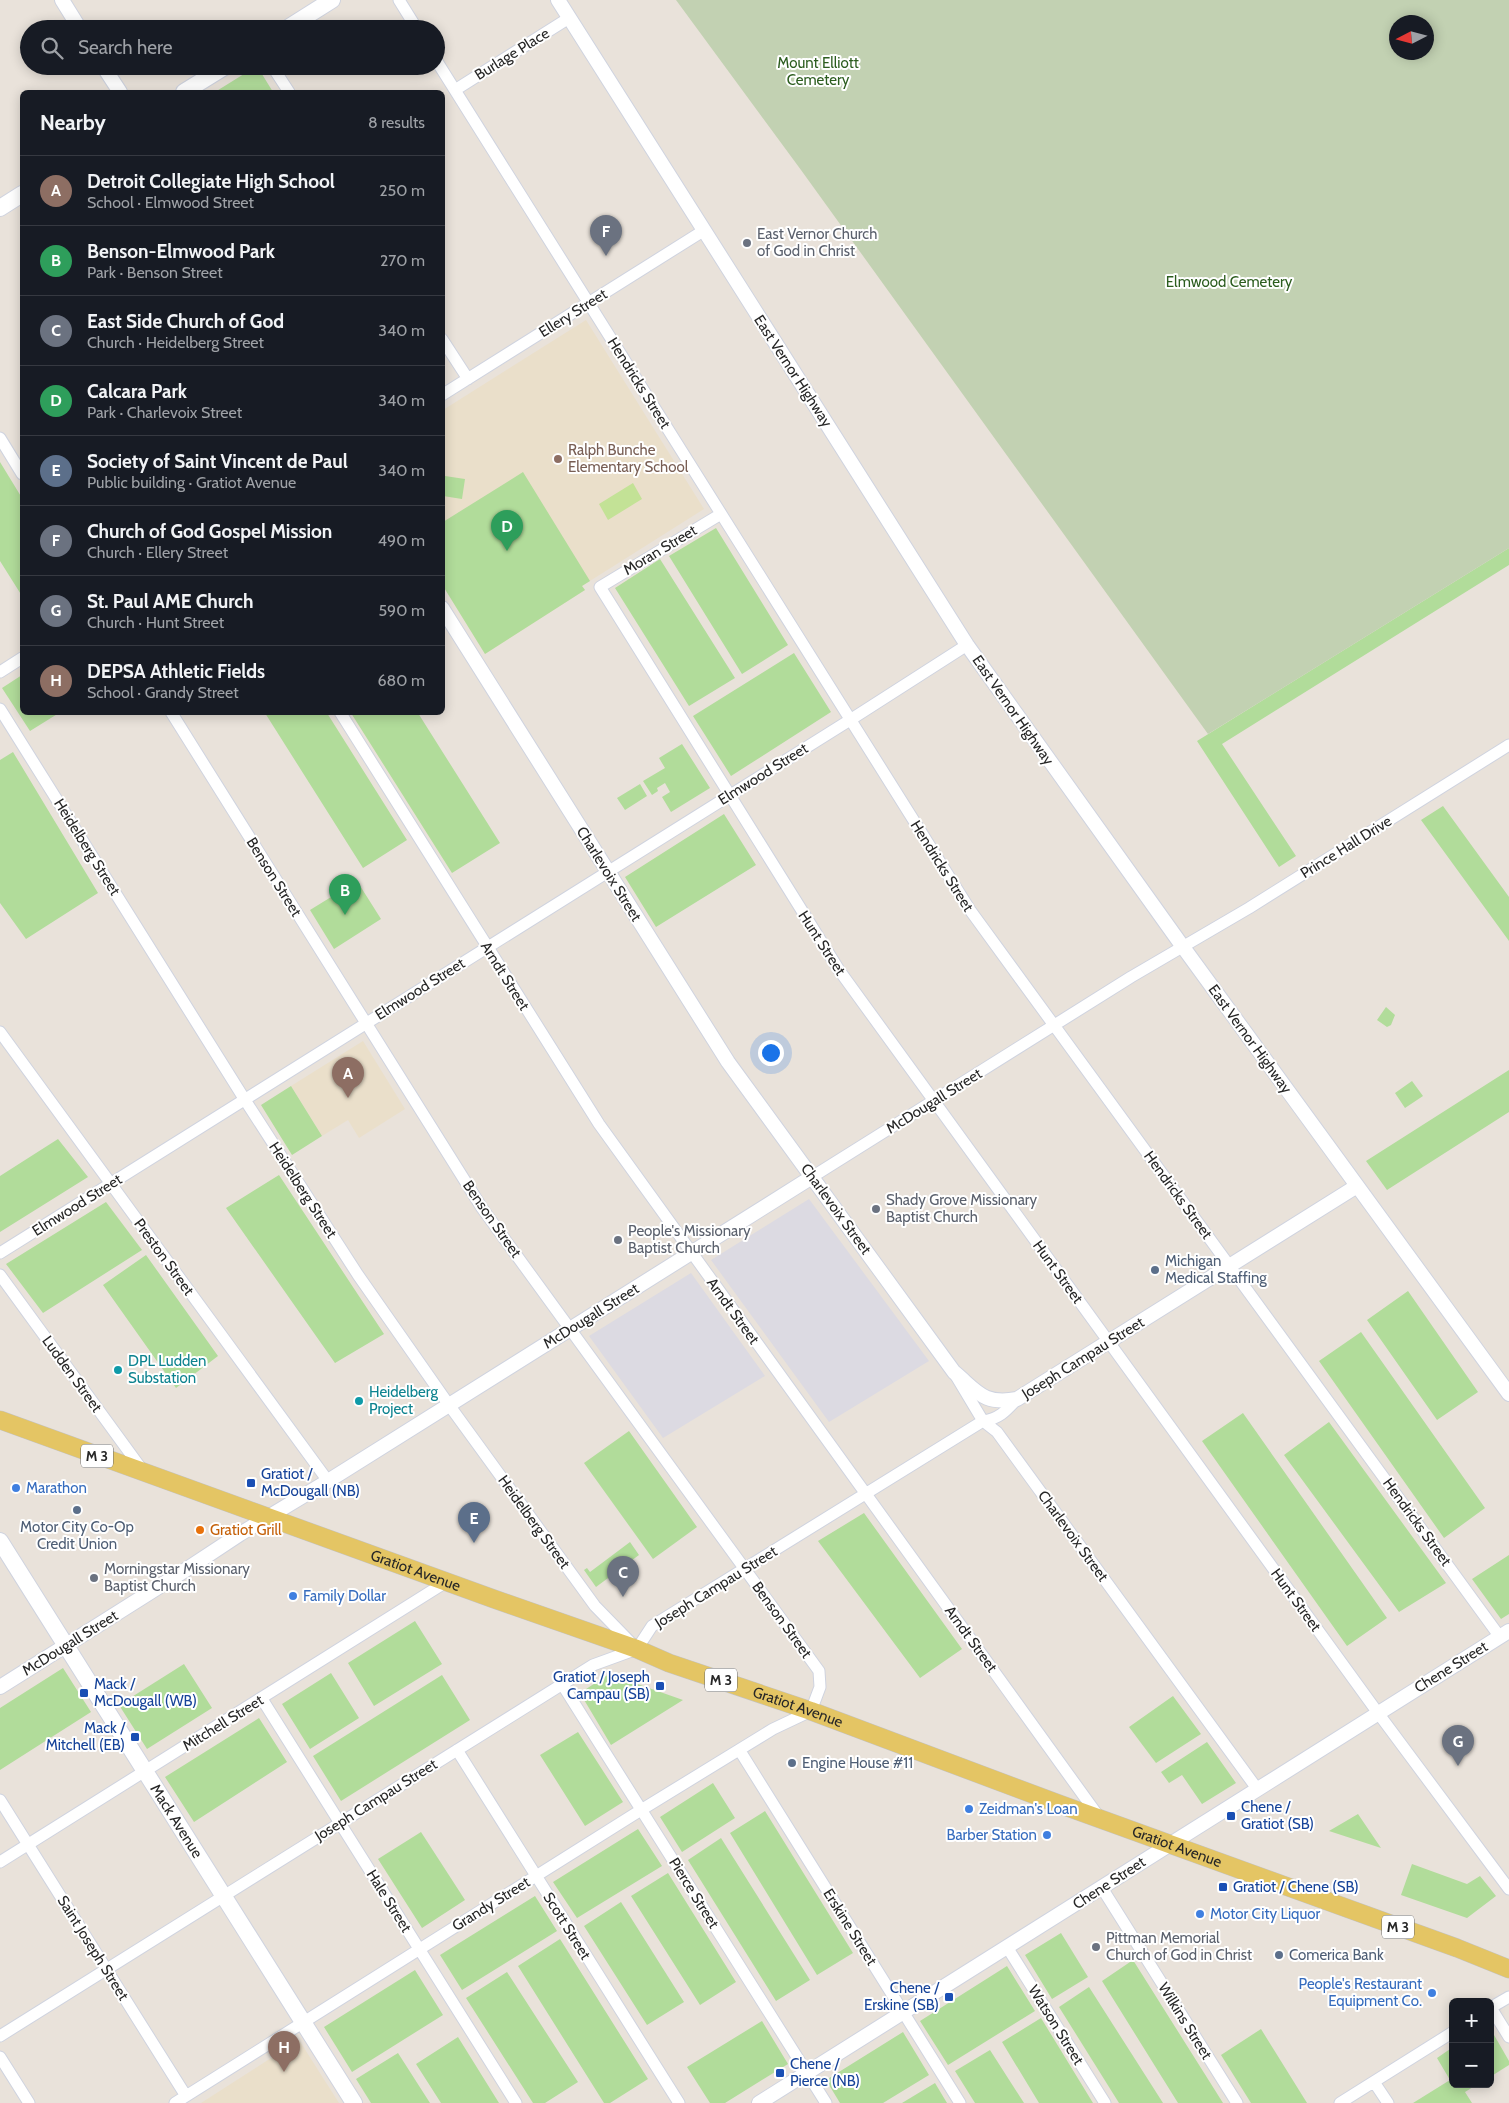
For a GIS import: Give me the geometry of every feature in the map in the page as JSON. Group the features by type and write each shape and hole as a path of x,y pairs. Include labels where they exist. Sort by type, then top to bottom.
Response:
{"main road":[{"path":"300,20 332,0"},
{"path":"187,90 211,75"},
{"path":"0,208 20,198"},
{"name":"Gratiot Avenue","path":"0,1420 446,1582 637,1648 669,1663 811,1710 1100,1819 1457,1948 1509,1970"},
{"name":"Mack Avenue","path":"0,1541 354,2103"}],"street":[{"path":"62,0 74,20"},
{"path":"399,0 411,20"},
{"name":"East Vernor Highway","path":"558,0 966,644 1183,947 1509,1394"},
{"name":"Burlage Place","path":"455,90 569,18"},
{"name":"Hendricks Street","path":"445,74 970,910 1504,1634"},
{"path":"109,75 119,90"},
{"path":"278,75 287,90"},
{"name":"Ellery Street","path":"445,393 703,231"},
{"path":"445,343 468,379"},
{"path":"0,438 20,471"},
{"name":"Moran Street","path":"600,587 721,514"},
{"name":"Hunt Street","path":"600,587 838,970 1378,1713 1509,1890"},
{"name":"Charlevoix Street","path":"445,613 728,1062 954,1372 983,1421 997,1432 1258,1790"},
{"name":"Elmwood Street","path":"0,1253 850,720 966,644"},
{"path":"0,672 20,659"},
{"name":"Heidelberg Street","path":"0,709 245,1100 358,1275 449,1405 595,1606 637,1648"},
{"name":"Benson Street","path":"173,715 482,1208 819,1671 820,1687 811,1710"},
{"name":"Arndt Street","path":"342,715 599,1124 1100,1819"},
{"name":"Prince Hall Drive","path":"1183,947 1249,908 1509,745"},
{"name":"McDougall Street","path":"0,1687 933,1101 1183,947"},
{"name":"Preston Street","path":"0,1032 328,1481"},
{"name":"Joseph Campau Street","path":"0,2036 593,1664 637,1648 652,1626 983,1421 994,1420 1004,1414 1017,1399 1357,1186"},
{"name":"Ludden Street","path":"0,1275 144,1472"},
{"path":"954,1372 988,1399 1000,1402 1017,1399"},
{"name":"Mitchell Street","path":"0,1862 446,1582"},
{"name":"Chene Street","path":"759,2103 1504,1634"},
{"name":"Pierce Street","path":"562,1684 826,2103"},
{"name":"Hale Street","path":"262,1699 516,2103"},
{"name":"Grandy Street","path":"175,2103 641,1810 773,1729 811,1710"},
{"name":"Scott Street","path":"457,1750 678,2103"},
{"name":"Erskine Street","path":"740,1751 960,2103"},
{"name":"Saint Joseph Street","path":"0,1800 186,2096"},
{"name":"Wilkins Street","path":"1102,1888 1237,2103"},
{"name":"Watson Street","path":"1007,1947 1105,2103"},
{"path":"1494,2006 1509,1997"},
{"path":"1494,2014 1509,2037"},
{"path":"1340,2103 1449,2035"},
{"path":"0,2057 29,2103"},
{"path":"1374,2082 1388,2103"}],"shaded area":[{"name":"Ralph Bunche Elementary School","path":"586,320 704,509 582,586 585,590 485,654 445,589 445,409"},
{"path":"363,1041 405,1109 359,1138 348,1120 322,1136 291,1086"},
{"path":"809,1199 929,1361 829,1422 711,1260"},
{"path":"691,1273 765,1376 663,1438 589,1336"},
{"path":"299,2040 339,2103 201,2103"}],"green space":[{"name":"Elmwood Cemetery","path":"676,0 1509,0 1509,548 1208,734"},
{"path":"242,75 263,75 272,90 218,90"},
{"path":"0,462 20,495 20,593 0,561"},
{"path":"523,472 590,581 582,586 585,590 485,654 445,589 445,521"},
{"path":"445,476 465,479 462,499 445,496"},
{"path":"633,483 642,499 608,520 599,504"},
{"path":"716,528 788,645 742,674 669,556"},
{"path":"1509,548 1509,565 1222,744 1296,856 1279,867 1197,741"},
{"path":"660,559 735,678 689,706 615,588"},
{"path":"794,653 831,712 731,776 693,716"},
{"path":"20,676 20,715 56,715 30,731 2,688"},
{"path":"266,715 328,715 407,840 363,868"},
{"path":"352,715 419,715 500,843 452,873"},
{"path":"682,744 710,788 671,812 662,797 670,792 665,783 657,788 658,791 652,795 643,781 665,768 659,758"},
{"path":"13,752 98,893 26,939 0,903 0,760"},
{"path":"640,784 647,796 625,810 617,798"},
{"path":"1443,806 1509,897 1509,941 1421,820"},
{"path":"724,814 756,865 656,927 625,877"},
{"path":"357,881 381,919 334,949 310,910"},
{"path":"1386,1007 1395,1015 1391,1025 1387,1027 1377,1020"},
{"path":"1509,1070 1509,1112 1387,1190 1366,1161"},
{"path":"1412,1081 1423,1096 1405,1108 1395,1093"},
{"path":"291,1086 322,1136 292,1155 261,1105"},
{"path":"58,1139 88,1177 0,1232 0,1176"},
{"path":"279,1175 384,1334 335,1363 226,1208"},
{"path":"106,1202 142,1250 43,1313 6,1264"},
{"path":"146,1255 218,1356 176,1388 103,1285"},
{"path":"1408,1291 1478,1392 1437,1420 1367,1320"},
{"path":"1361,1332 1485,1508 1444,1538 1319,1361"},
{"path":"1243,1413 1387,1618 1347,1646 1202,1441"},
{"path":"1329,1422 1446,1583 1399,1612 1284,1455"},
{"path":"629,1431 697,1527 653,1559 584,1463"},
{"path":"864,1513 962,1649 920,1678 818,1541"},
{"path":"630,1542 639,1555 596,1587 584,1570 587,1568 590,1572"},
{"path":"1509,1555 1509,1614 1501,1619 1472,1579"},
{"path":"415,1621 442,1664 374,1706 348,1663"},
{"path":"184,1664 212,1708 147,1749 119,1705"},
{"path":"63,1668 91,1712 0,1770 0,1708"},
{"path":"331,1673 359,1718 310,1749 282,1704"},
{"path":"609,1674 683,1700 611,1745 580,1693"},
{"path":"442,1675 470,1720 341,1801 313,1756"},
{"path":"1173,1696 1201,1734 1156,1763 1129,1727"},
{"path":"259,1718 287,1762 194,1822 165,1777"},
{"path":"578,1732 623,1802 585,1826 540,1755"},
{"path":"1207,1742 1236,1783 1202,1804 1182,1775 1169,1783 1161,1772"},
{"path":"713,1783 735,1818 682,1852 660,1817"},
{"path":"765,1811 853,1953 817,1975 730,1833"},
{"path":"1358,1814 1381,1848 1329,1831"},
{"path":"638,1829 662,1866 577,1918 553,1882"},
{"path":"421,1832 465,1900 422,1928 378,1859"},
{"path":"721,1838 810,1980 776,2001 688,1860"},
{"path":"1412,1864 1467,1884 1480,1876 1496,1896 1467,1918 1401,1895"},
{"path":"668,1873 736,1982 700,2005 631,1896"},
{"path":"535,1896 557,1931 462,1990 440,1955"},
{"path":"621,1902 684,2002 647,2025 584,1926"},
{"path":"1061,1933 1088,1977 1052,1999 1025,1955"},
{"path":"560,1939 648,2079 610,2103 604,2103 518,1966"},
{"path":"1133,1960 1223,2103 1178,2103 1102,1981"},
{"path":"1007,1966 1035,2011 948,2065 920,2021"},
{"path":"415,1970 443,2015 352,2072 324,2027"},
{"path":"507,1972 578,2082 545,2103 533,2103 466,1998"},
{"path":"1089,1987 1163,2103 1119,2103 1059,2007"},
{"path":"1041,2018 1093,2103 1039,2103 1002,2042"},
{"path":"762,2021 788,2064 725,2103 710,2103 687,2067"},
{"path":"1261,2029 1307,2103 1251,2103 1221,2055"},
{"path":"903,2032 929,2075 883,2103 840,2103 826,2080"},
{"path":"1494,2035 1509,2061 1509,2065 1494,2074"},
{"path":"458,2037 499,2103 441,2103 416,2064"},
{"path":"990,2050 1024,2103 975,2103 955,2071"},
{"path":"1449,2050 1449,2078 1437,2058"},
{"path":"398,2053 430,2103 371,2103 356,2079"},
{"path":"1449,2081 1449,2088 1472,2088 1465,2092 1472,2103 1413,2103"},
{"path":"935,2083 947,2103 902,2103"}],"place":[{"name":"East Vernor Church of God in Christ","path":"747,243"},
{"name":"Church of God Gospel Mission","path":"606,256"},
{"name":"Ralph Bunche Elementary School","path":"558,459"},
{"name":"Calcara Park","path":"507,551"},
{"name":"Benson-Elmwood Park","path":"345,915"},
{"name":"Detroit Collegiate High School","path":"348,1098"},
{"name":"Shady Grove Missionary Baptist Church","path":"876,1209"},
{"name":"People's Missionary Baptist Church","path":"618,1240"},
{"name":"Michigan Medical Staffing","path":"1155,1270"},
{"name":"DPL Ludden Substation","path":"118,1370"},
{"name":"Heidelberg Project","path":"359,1401"},
{"name":"Gratiot / McDougall (NB)","path":"251,1483"},
{"name":"Marathon","path":"16,1488"},
{"name":"Motor City Co-Op Credit Union","path":"77,1510"},
{"name":"Gratiot Grill","path":"200,1530"},
{"name":"Society of Saint Vincent de Paul","path":"474,1543"},
{"name":"Morningstar Missionary Baptist Church","path":"94,1578"},
{"name":"Family Dollar","path":"293,1596"},
{"name":"East Side Church of God","path":"623,1597"},
{"name":"Gratiot / Joseph Campau (SB)","path":"660,1686"},
{"name":"Mack / McDougall (WB)","path":"84,1693"},
{"name":"Mack / Mitchell (EB)","path":"135,1737"},
{"name":"Engine House #11","path":"792,1763"},
{"name":"St. Paul AME Church","path":"1458,1766"},
{"name":"Zeidman's Loan","path":"969,1809"},
{"name":"Chene / Gratiot (SB)","path":"1231,1816"},
{"name":"Barber Station","path":"1047,1835"},
{"name":"Gratiot / Chene (SB)","path":"1223,1887"},
{"name":"Motor City Liquor","path":"1200,1914"},
{"name":"Pittman Memorial Church of God in Christ","path":"1096,1947"},
{"name":"Comerica Bank","path":"1279,1955"},
{"name":"People's Restaurant Equipment Co.","path":"1432,1993"},
{"name":"Chene / Erskine (SB)","path":"949,1997"},
{"name":"DEPSA Athletic Fields","path":"284,2072"},
{"name":"Chene / Pierce (NB)","path":"780,2073"}],"park label":[{"name":"Mount Elliott Cemetery","path":"818,72"}]}
